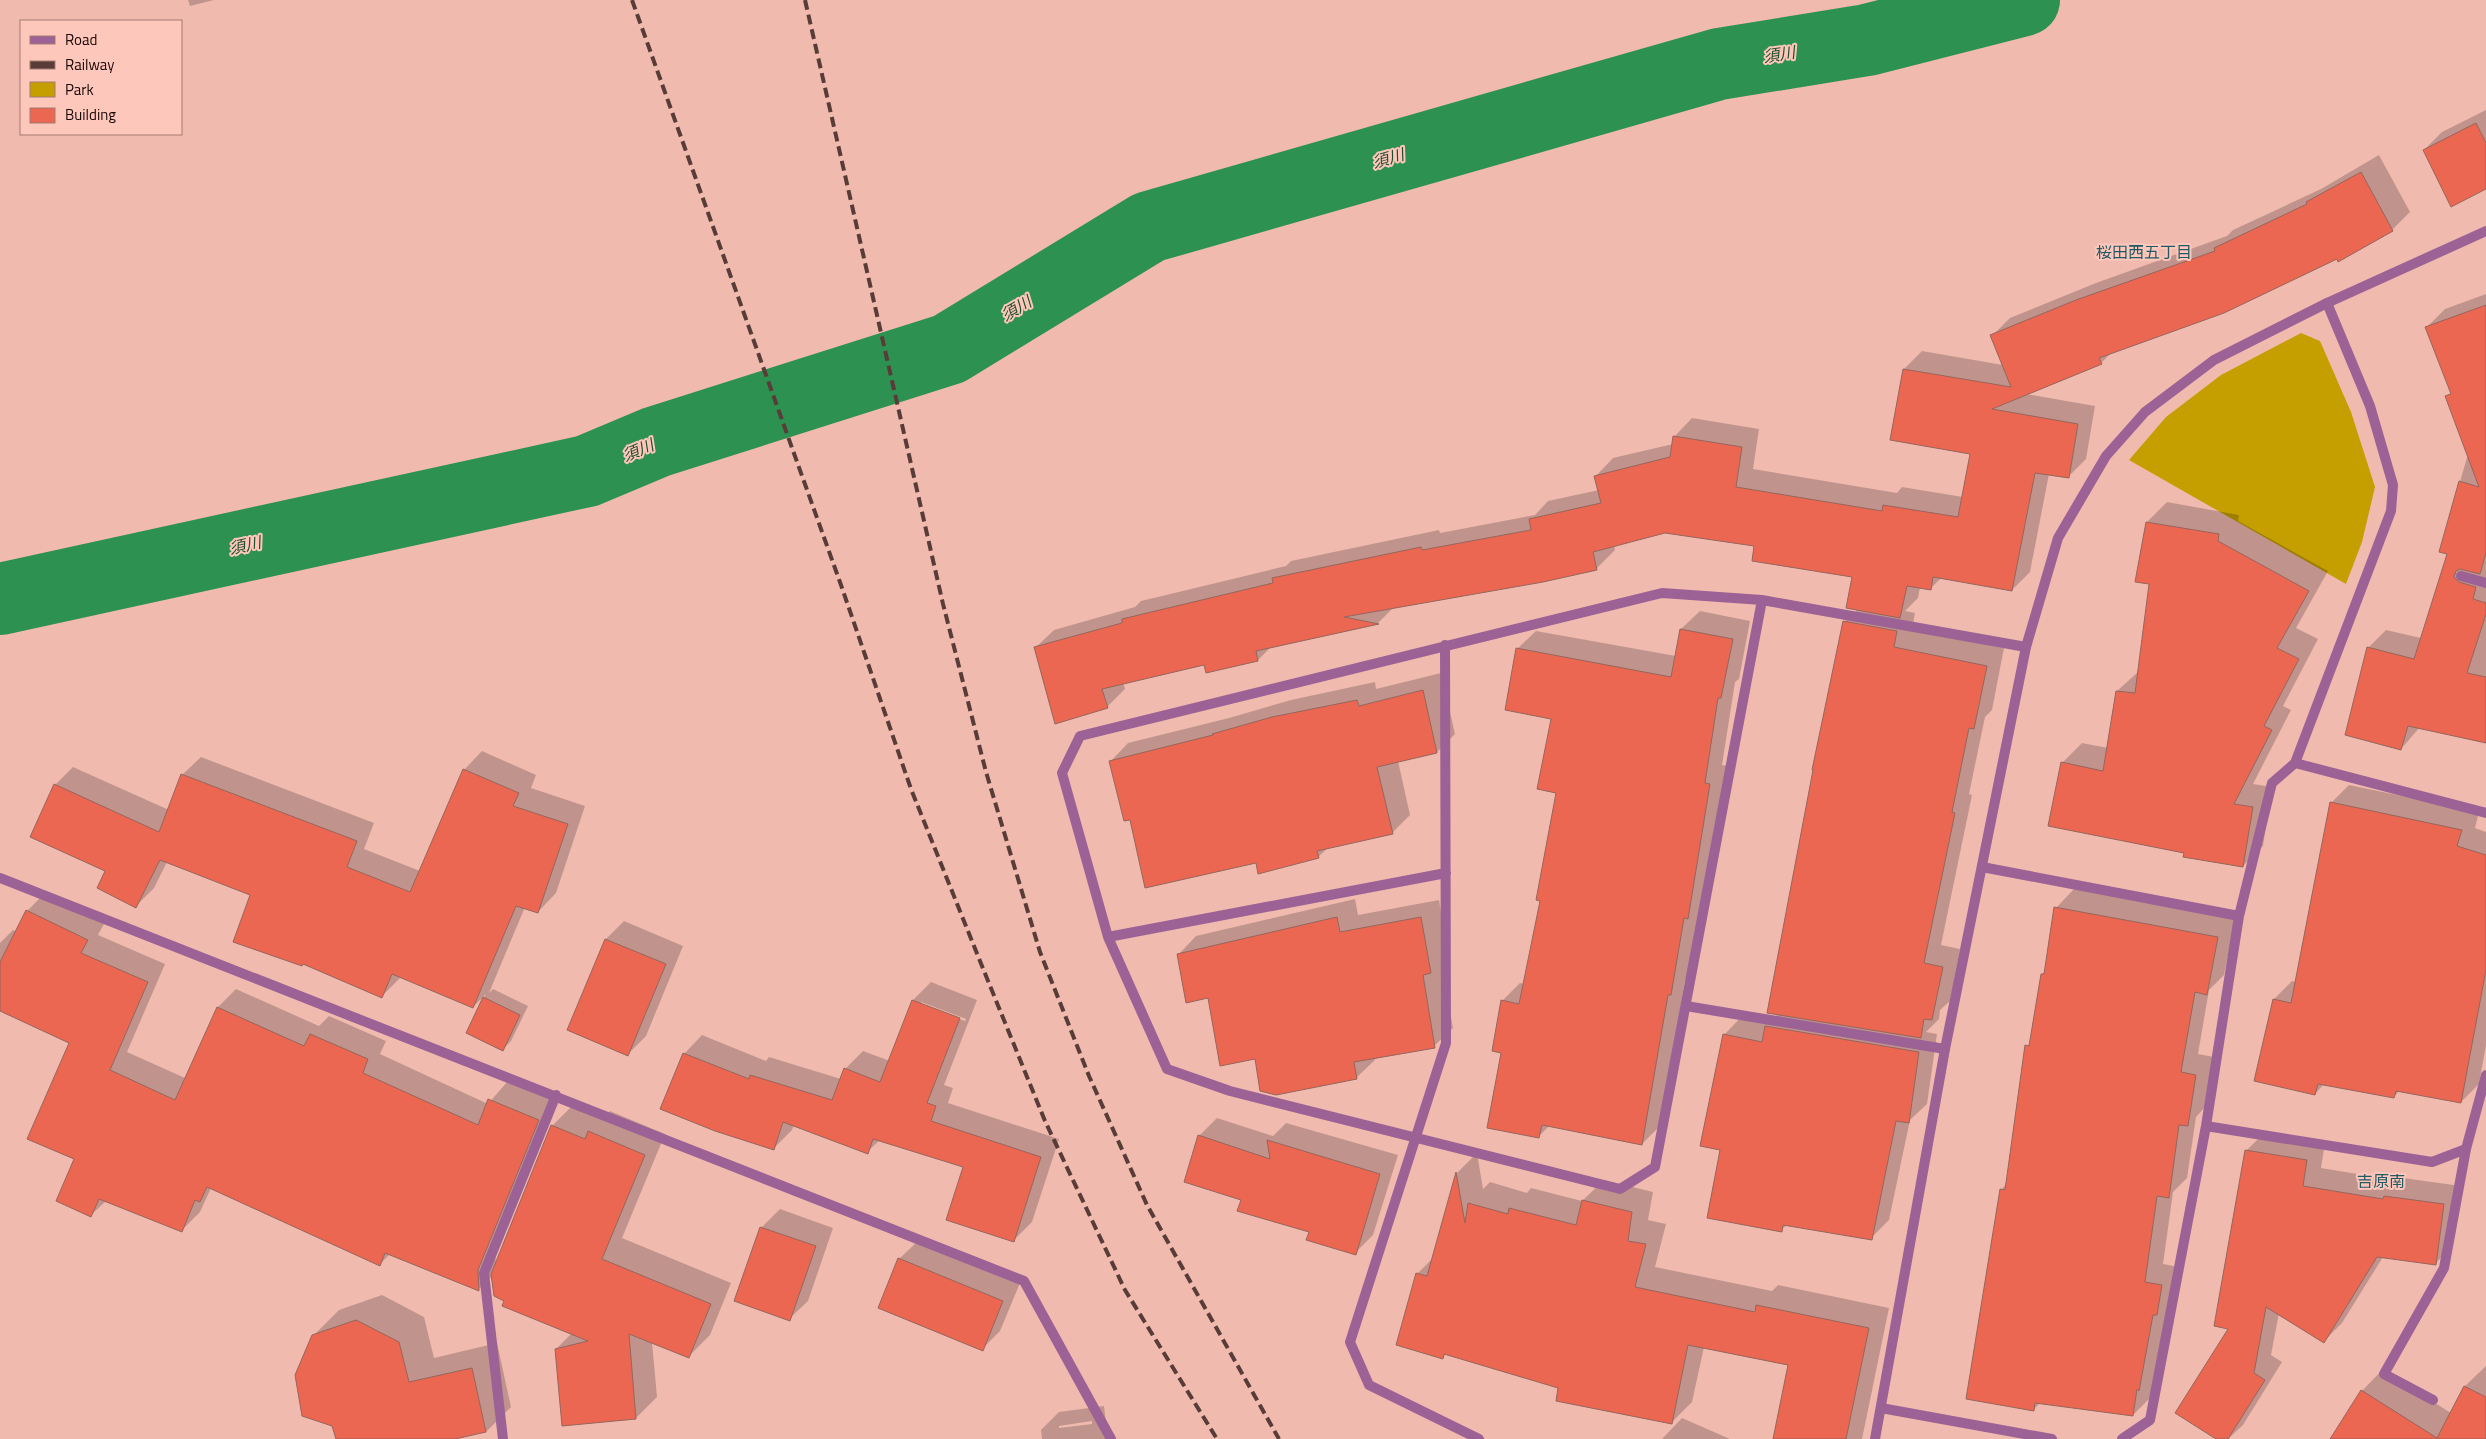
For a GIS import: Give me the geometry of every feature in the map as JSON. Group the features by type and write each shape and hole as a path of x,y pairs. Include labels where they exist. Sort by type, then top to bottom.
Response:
{"street":[{"path":"1875,1439 1945,1049 2026,646 2058,538 2106,456 2146,412 2214,360 2327,304 2486,231"},
{"path":"2122,1439 2150,1420 2206,1126 2239,916 2272,783 2295,764 2391,511 2393,485 2370,406 2327,304"},
{"path":"2461,576 2486,583"},
{"path":"1762,600 1655,1167 1620,1188 1230,1091 1166,1069 1108,937 1062,773 1080,736 1662,593 1762,600 2026,646"},
{"path":"1445,645 1446,1043 1350,1342 1369,1385 1479,1439"},
{"path":"2295,764 2486,812"},
{"path":"1982,867 2239,916"},
{"path":"1108,937 1446,873"},
{"path":"0,878 556,1095 1024,1281 1111,1439"},
{"path":"1686,1006 1945,1049"},
{"path":"2433,1400 2384,1374 2444,1268 2466,1149 2486,1076"},
{"path":"503,1439 484,1273 556,1095"},
{"path":"2206,1126 2432,1162 2466,1149"},
{"path":"1881,1408 2052,1439"}],"green space":[{"path":"2301,333 2320,341 2351,412 2375,487 2362,542 2346,584 2129,460 2166,417 2221,375"}],"building":[{"path":"2476,123 2486,143 2486,189 2451,207 2423,150"},
{"path":"2361,172 2393,231 2338,262 2337,259 2224,313 2099,358 2102,364 1992,409 2078,424 2069,478 2035,473 2012,591 1933,577 1931,590 1907,586 1900,618 1846,608 1852,577 1752,561 1754,546 1665,533 1593,552 1597,570 1543,582 1344,617 1379,624 1256,651 1258,661 1206,673 1204,665 1102,689 1108,708 1055,724 1034,647 1122,623 1122,619 1273,583 1272,578 1421,547 1422,550 1531,530 1529,519 1601,503 1594,476 1670,457 1673,436 1742,447 1736,487 1882,511 1883,505 1958,517 1970,454 1890,440 1903,369 2011,387 1990,335 2076,300 2215,251 2214,248 2307,204 2306,202"},
{"path":"2486,305 2486,553 2480,574 2460,569 2456,571 2454,577 2459,582 2476,587 2473,599 2486,603 2486,614 2467,673 2486,677 2486,743 2408,726 2401,750 2345,735 2367,647 2414,659 2447,554 2439,552 2459,481 2479,487 2445,396 2451,394 2425,327"},
{"path":"2146,522 2219,534 2218,541 2309,591 2277,648 2299,659 2264,726 2272,730 2234,804 2253,807 2243,867 2183,857 2184,853 2048,826 2061,762 2103,771 2116,691 2135,693 2149,584 2135,582"},
{"path":"1843,621 1897,631 1894,647 1987,666 1974,729 1969,728 1952,812 1955,813 1924,963 1943,967 1932,1020 1924,1019 1921,1038 1767,1013 1812,770"},
{"path":"1680,629 1733,639 1721,698 1718,698 1705,783 1710,784 1688,919 1684,918 1671,995 1668,995 1642,1145 1542,1125 1539,1138 1487,1128 1501,1053 1492,1051 1501,1000 1519,1004 1540,901 1536,900 1556,793 1537,789 1551,719 1505,710 1516,648 1671,677"},
{"path":"1423,690 1437,753 1377,767 1393,834 1317,851 1319,858 1258,874 1256,863 1145,888 1130,820 1124,821 1109,761 1213,735 1272,717 1357,700 1359,706"},
{"path":"463,769 519,793 513,806 568,824 538,913 516,906 473,1008 392,974 382,998 303,964 302,966 233,942 250,895 160,860 136,908 97,888 105,871 30,837 54,784 159,832 181,774 357,841 347,867 410,892"},
{"path":"2330,802 2462,830 2457,846 2486,855 2486,970 2461,1103 2396,1091 2394,1098 2318,1084 2315,1095 2254,1081 2273,999 2291,1003"},
{"path":"2054,907 2218,937 2207,995 2195,992 2181,1072 2196,1075 2188,1126 2179,1125 2169,1198 2157,1196 2145,1282 2162,1285 2157,1315 2153,1315 2133,1416 2035,1403 2034,1411 1966,1399 2000,1189 2005,1190 2025,1045 2029,1046 2041,974 2044,974"},
{"path":"26,910 88,940 81,953 148,982 110,1070 175,1100 217,1007 304,1046 310,1034 368,1059 363,1073 478,1125 488,1099 539,1120 478,1270 479,1291 385,1253 380,1266 207,1187 200,1202 195,1200 182,1232 99,1199 91,1217 56,1201 74,1159 27,1139 69,1043 0,1011 0,962"},
{"path":"1337,917 1340,932 1421,917 1431,973 1423,975 1435,1048 1354,1062 1357,1079 1276,1095 1260,1091 1255,1059 1220,1066 1208,998 1186,1003 1177,954"},
{"path":"605,939 666,964 628,1056 567,1030"},
{"path":"483,997 520,1015 503,1051 466,1033"},
{"path":"912,1000 960,1018 927,1103 936,1106 931,1121 1041,1157 1014,1242 946,1220 963,1167 873,1139 868,1154 783,1122 774,1150 715,1131 660,1109 683,1053 749,1079 750,1075 832,1100 844,1068 880,1082"},
{"path":"1765,1026 1919,1052 1909,1123 1896,1121 1872,1240 1783,1225 1782,1232 1707,1218 1720,1150 1700,1146 1723,1034 1762,1042"},
{"path":"551,1125 585,1139 588,1131 645,1155 602,1259 711,1304 689,1358 629,1334 636,1419 562,1426 555,1349 588,1341 502,1306 504,1301 494,1296 491,1274"},
{"path":"1198,1135 1270,1159 1267,1140 1380,1174 1356,1255 1306,1240 1309,1232 1237,1211 1241,1200 1184,1182"},
{"path":"2245,1150 2307,1160 2303,1186 2383,1199 2384,1196 2444,1204 2436,1265 2377,1257 2324,1343 2266,1307 2254,1373 2265,1380 2228,1439 2216,1439 2175,1413 2228,1329 2214,1326"},
{"path":"1456,1172 1465,1223 1468,1203 1508,1214 1509,1208 1576,1225 1582,1200 1632,1212 1628,1241 1646,1244 1635,1287 1755,1312 1756,1305 1869,1328 1846,1439 1773,1439 1788,1365 1688,1345 1672,1424 1556,1401 1558,1388 1444,1354 1443,1359 1396,1345 1416,1273 1427,1276"},
{"path":"760,1227 816,1246 790,1321 734,1301"},
{"path":"898,1258 1003,1301 983,1351 878,1308"},
{"path":"356,1320 399,1342 409,1382 472,1368 486,1432 455,1439 336,1439 332,1426 302,1416 295,1375 312,1335"},
{"path":"2464,1386 2486,1397 2486,1439 2330,1439 2361,1390 2437,1438"}],"waterway":[{"name":"須川","path":"0,599 587,471 656,442 949,349 1149,227 1719,64 1867,40 2024,0"}],"railway":[{"path":"632,0 841,585 911,789 984,971 1045,1121 1125,1290 1217,1439"},
{"path":"805,0 943,604 986,772 1040,952 1089,1076 1147,1205 1279,1439"}],"district":[{"name":"桜田西五丁目","path":"2144,252"},
{"name":"吉原南","path":"2381,1181"}]}
